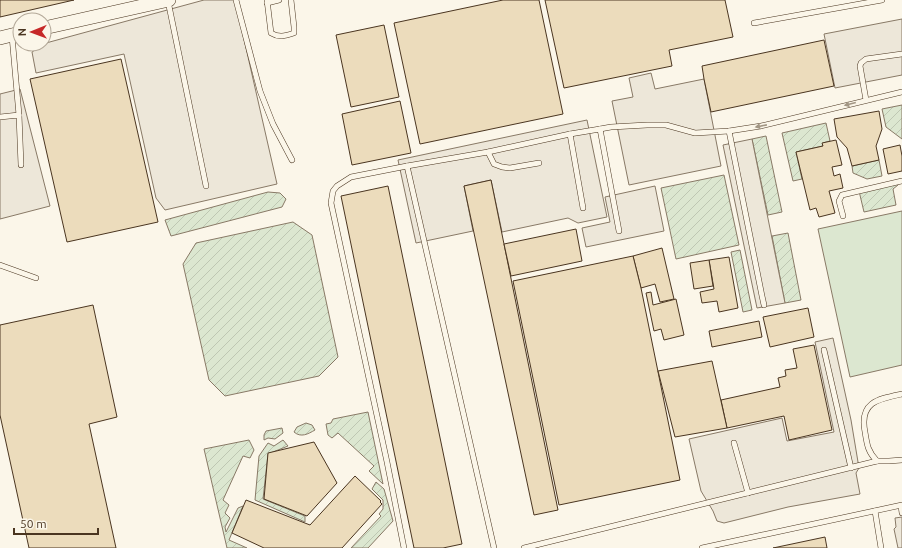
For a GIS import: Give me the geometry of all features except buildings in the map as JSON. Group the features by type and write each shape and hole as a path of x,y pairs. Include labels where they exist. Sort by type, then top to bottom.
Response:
{"street":[{"path":"52,26 168,0"}],"lane":[{"path":"168,0 206,186"},
{"path":"236,0 260,91 273,124 292,160"},
{"path":"279,0 267,1 270,32 276,36 294,33 291,0"},
{"path":"754,23 882,0"},
{"path":"11,35 19,115 21,165"},
{"path":"866,100 860,66 861,63 866,59 902,54"},
{"path":"404,548 331,203 333,191 338,186 351,177 488,152 570,134 611,127 666,125 695,133 729,131 761,126 902,92"},
{"path":"0,118 19,115"},
{"path":"600,129 619,231"},
{"path":"729,131 764,305"},
{"path":"570,134 583,208"},
{"path":"488,152 494,164 502,167 510,168 538,163"},
{"path":"407,166 494,548"},
{"path":"842,216 839,201 842,195 902,181"},
{"path":"0,265 36,278"},
{"path":"824,350 851,468"},
{"path":"876,461 871,454 867,443 863,421 864,414 867,408 872,404 888,397 902,394"},
{"path":"734,444 748,493"},
{"path":"524,548 876,461 902,460"},
{"path":"702,548 901,506 902,513"},
{"path":"875,511 881,548"}],"green space":[{"path":"902,105 902,139 886,127 882,109"},
{"path":"826,123 830,141 823,143 823,146 796,152 802,179 793,181 782,133"},
{"path":"766,136 782,212 768,215 752,139"},
{"path":"879,160 882,176 867,179 853,173 852,166"},
{"path":"724,175 739,245 676,259 661,188"},
{"path":"898,183 898,185 893,189 896,205 864,212 859,191"},
{"path":"268,192 280,193 286,199 282,207 171,236 165,220"},
{"path":"902,211 902,365 850,377 818,229"},
{"path":"293,222 312,235 338,357 319,376 225,396 209,380 183,264 196,243"},
{"path":"788,233 801,300 785,303 772,236"},
{"path":"740,250 752,310 743,312 731,252"},
{"path":"368,412 383,484 369,471 374,466 338,433 332,438 328,435 326,424 331,423 333,419"},
{"path":"306,423 312,425 315,430 302,435 294,432 297,427"},
{"path":"282,428 283,433 275,439 268,438 264,440 266,431"},
{"path":"249,440 254,450 250,458 243,456 223,500 229,505 225,513 230,518 225,527 226,532 238,508 243,506 229,540 247,548 227,548 204,449"},
{"path":"283,440 288,446 268,454 263,499 305,516 305,522 255,500 259,456 268,443 274,446"},
{"path":"376,482 384,489 393,521 368,548 351,548 381,516 379,514 383,509 383,500 372,489"}],"shaded area":[{"path":"204,0 235,0 277,184 165,210 156,198 124,54 36,73 32,52 52,52 52,41"},
{"path":"902,19 902,75 835,88 824,34"},
{"path":"651,73 655,89 704,79 721,166 629,185 612,101 633,97 629,78"},
{"path":"20,89 50,206 0,219 0,94"},
{"path":"587,120 607,217 578,223 568,218 502,232 491,180 464,186 473,231 416,243 398,160"},
{"path":"752,139 785,303 757,308 723,145"},
{"path":"655,186 664,231 586,247 582,228 610,222 605,197"},
{"path":"833,338 851,420 859,468 856,473 860,494 788,507 724,523 717,521 701,491 689,439 782,418 787,441 834,432 815,342"},
{"path":"902,517 902,548 898,548 894,529 896,527 895,518"}]}
